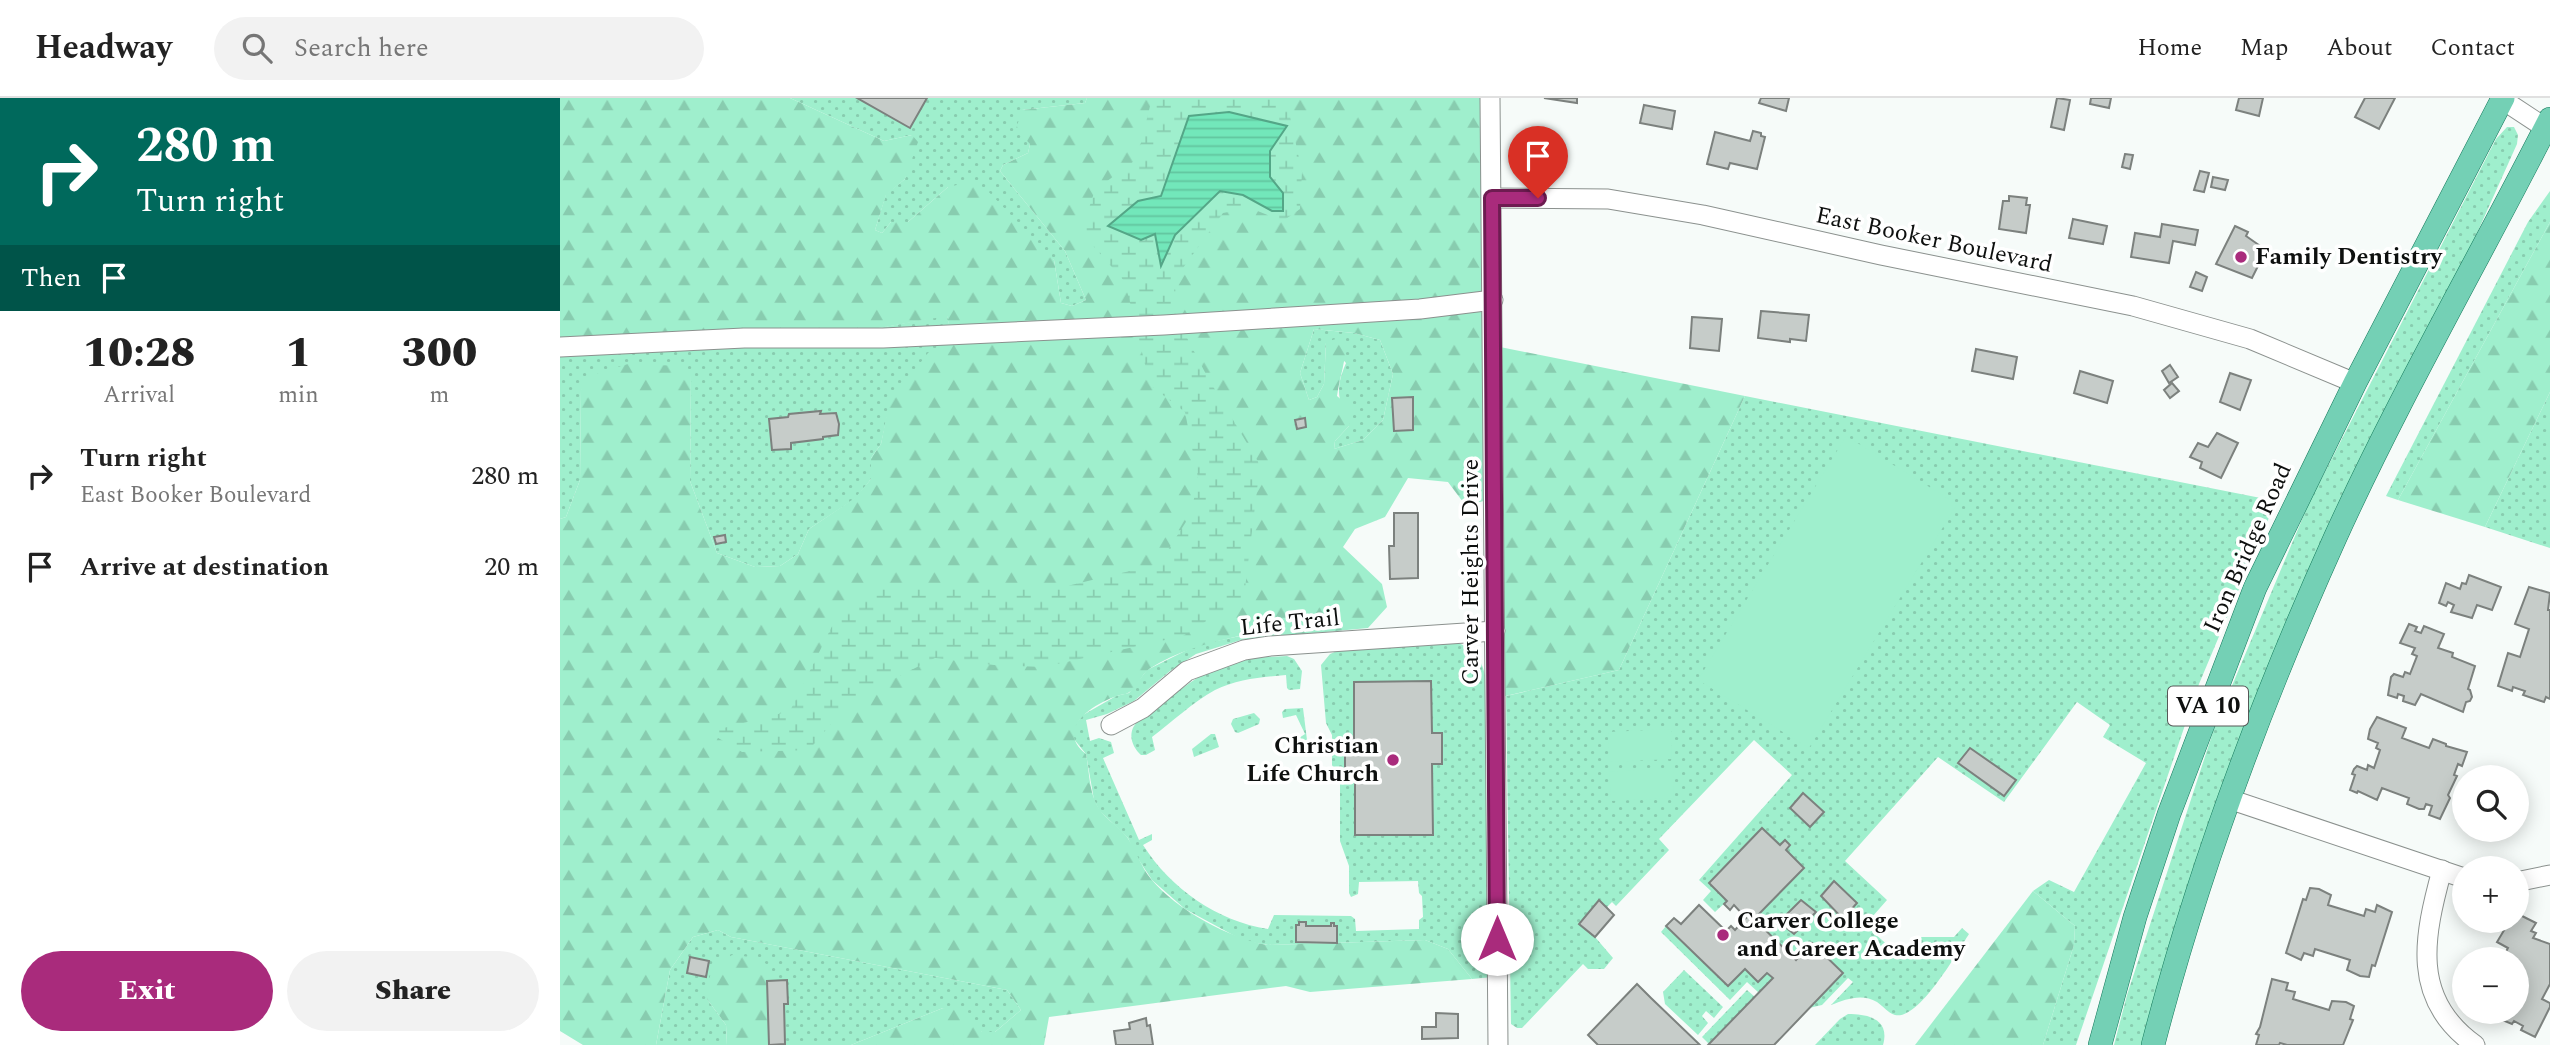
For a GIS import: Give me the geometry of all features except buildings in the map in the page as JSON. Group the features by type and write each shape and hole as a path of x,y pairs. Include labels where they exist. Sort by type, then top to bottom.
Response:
{"main road":[{"name":"Iron Bridge Road","path":"2100,1045 2135,917 2206,713 2255,588 2355,383 2502,99"},
{"name":"VA 10","path":"2153,1045 2196,896 2229,799 2289,642 2336,536 2437,335 2548,126"}],"street":[{"name":"Carver Heights Drive","path":"1490,98 1498,1045"},
{"path":"2502,99 2548,126"},
{"name":"East Booker Boulevard","path":"1492,198 1608,199 2133,306 2250,339 2355,383"},
{"path":"560,347 744,338 883,338 1137,326 1420,309 1493,300"},
{"name":"Life Trail","path":"1111,725 1143,708 1187,671 1244,650 1495,631"},
{"path":"2229,799 2452,874"},
{"path":"2442,870 2429,917 2425,945 2428,978 2454,1028 2474,1045"},
{"path":"2529,879 2550,875"}],"green space":[{"path":"560,98 790,98 884,141 912,135 918,142 905,179 886,195 875,230 882,233 891,222 908,222 948,187 970,182 985,188 1054,260 1061,303 1072,306 1086,300 1065,251 1000,171 1003,165 1028,153 1030,144 1016,129 1022,110 1085,103 1087,98 1484,98 1487,500 1466,506 1448,482 1408,478 1385,517 1355,529 1343,547 1382,584 1387,607 1368,628 1241,640 1239,636 1182,652 1149,669 1128,693 1118,695 1088,711 1075,727 1074,736 1077,745 1086,754 1091,790 1098,807 1127,837 1151,879 1189,912 1236,936 1267,945 1425,940 1448,949 1472,979 1310,992 1286,986 1049,1017 1044,1045 851,1045 943,1008 967,1011 982,1032 995,1032 1021,1010 1007,990 731,937 718,930 693,937 670,970 656,1045 583,1045 560,1031 560,519 566,517 580,480 581,390 592,375 628,364 684,366 691,375 690,481 717,553 755,567 780,566 798,554 809,529 855,498 871,479 871,458 881,444 889,403 928,353 953,342 947,316 879,328 659,332 560,340","holes":["1314,329 1354,333 1380,340 1393,374 1383,420 1363,440 1334,449 1335,441 1349,426 1352,409 1337,396 1346,340 1339,338 1326,342 1324,384 1317,397 1309,400 1300,373"]},
{"path":"790,98 1087,98 1085,103 1022,110 1030,144 1028,153 1003,165 1000,171 1065,251 1086,300 1072,306 1061,303 1054,260 948,187 908,222 891,222 882,233 875,230 886,194 905,179 912,135 884,141"},
{"path":"1152,98 1286,98 1302,172 1300,209 1283,221 1250,208 1223,213 1175,279 1176,317 1208,378 1260,465 1244,597 1183,636 1044,667 994,665 935,658 850,701 809,750 742,752 708,732 790,711 839,612 871,587 1067,586 1159,564 1191,514 1198,478 1185,412 1150,385 1125,282 1081,232 1095,190 1137,159"},
{"path":"2507,127 2514,127 2518,135 2517,144 2456,284 2359,474 2145,1045 2114,1045 2127,995 2215,726 2309,503 2496,139"},
{"path":"2550,191 2550,222 2398,500 2386,496 2528,222"},
{"path":"2550,222 2550,392 2485,527 2398,500"},
{"path":"947,315 953,342 890,403 881,444 871,458 871,479 856,498 809,529 798,554 780,566 755,567 717,553 690,481 691,375 581,390 580,480 566,517 560,519 560,340 659,332 879,328"},
{"path":"1314,329 1354,333 1380,340 1393,374 1383,420 1363,440 1334,449 1335,441 1349,426 1339,395 1346,363 1326,342 1324,384 1317,397 1309,400 1300,373"},
{"path":"1495,346 1745,396 1619,670 1497,698"},
{"path":"2550,392 2550,548 2485,527"},
{"name":"Carver College and Career Academy","path":"1745,396 2276,501 2199,684 2076,1045 2043,1045 2074,945 2075,926 2033,891 2049,880 2074,892 2146,763 2103,737 2110,725 2077,702 2004,802 1938,757 1845,861 1887,900 1865,925 1900,956 1919,937 1954,937 1962,928 1969,934 1937,983 1905,1014 1892,1014 1877,1002 1860,997 1831,1005 1853,982 1848,978 1822,1005 1809,1008 1843,973 1812,943 1796,960 1754,919 1804,868 1762,828 1709,882 1727,901 1715,912 1703,900 1711,891 1699,880 1792,775 1754,740 1659,839 1669,850 1616,906 1612,902 1607,907 1614,915 1595,937 1613,958 1604,969 1588,969 1583,964 1522,1028 1511,1024 1506,696 1619,670"},
{"path":"1846,436 1957,504 1809,748 1698,680"},
{"path":"1240,636 1241,640 1196,654 1170,671 1134,701 1107,714 1086,720 1090,741 1099,738 1111,742 1114,753 1103,758 1139,840 1152,834 1152,840 1143,845 1154,861 1181,889 1213,911 1249,925 1268,929 1274,915 1351,916 1355,919 1356,931 1419,929 1419,920 1423,917 1418,881 1359,882 1358,894 1351,897 1349,893 1349,866 1340,841 1340,781 1332,765 1332,735 1326,723 1321,665 1330,654 1337,651 1456,642 1473,652 1482,664 1490,699 1493,977 1472,979 1448,949 1425,940 1268,945 1244,941 1185,909 1152,880 1128,838 1099,810 1094,800 1086,754 1073,738 1074,726 1083,715 1116,696 1129,693 1147,670 1197,645"},
{"path":"1287,656 1294,659 1302,671 1300,689 1287,688 1286,675 1250,679 1223,686 1198,701 1152,737 1155,750 1141,755 1136,749 1131,734 1136,723 1199,677 1235,661"},
{"path":"1303,708 1308,748 1306,751 1296,750 1293,742 1305,734 1296,715 1283,718 1282,712 1285,709"},
{"path":"1254,713 1260,719 1259,724 1235,732 1231,724 1233,719"},
{"path":"1671,729 1672,759 1609,762 1608,732"},
{"path":"1211,734 1215,734 1219,747 1194,757 1192,749"},
{"path":"1673,768 1674,798 1611,801 1609,772"},
{"path":"2033,891 2075,926 2074,945 2043,1045 1915,1045"},
{"path":"1666,926 1728,986 1745,969 1758,982 1767,973 1773,978 1759,993 1747,982 1730,1000 1661,932"},
{"path":"718,930 731,937 1007,990 1021,1010 995,1032 982,1032 943,1008 851,1045 774,1045 707,999 726,1025 727,1045 656,1045 670,970 693,937"},
{"path":"732,955 760,958 771,969 774,1045 727,1045 726,1025 707,999 711,969"},
{"path":"1684,970 1723,1007 1714,1018 1706,1011 1702,1016 1708,1023 1698,1035 1665,1004 1663,992"},
{"path":"1747,990 1755,997 1709,1044 1702,1037"},
{"path":"1848,1014 1871,1017 1881,1024 1884,1030 1883,1045 1815,1045"}],"shaded area":[{"path":"1229,112 1287,126 1270,151 1270,177 1283,193 1283,211 1272,211 1243,195 1220,191 1175,235 1161,266 1155,234 1141,240 1108,226 1138,201 1161,196 1189,116"}],"place":[{"name":"Family Dentistry","path":"2241,257"},
{"name":"Christian Life Church","path":"1393,760"},
{"name":"Carver College and Career Academy","path":"1723,935"}],"route":[{"path":"1497,939 1492,198 1538,198"}]}
